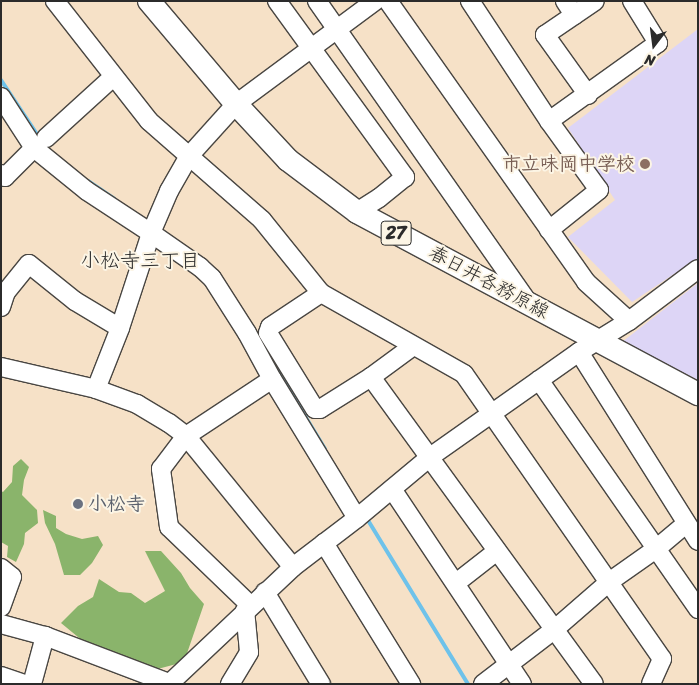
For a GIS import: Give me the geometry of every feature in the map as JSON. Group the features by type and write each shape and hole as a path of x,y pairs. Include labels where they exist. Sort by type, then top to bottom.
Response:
{"main road":[{"name":"春日井各務原線","path":"149,1 236,104 288,160 357,212 528,302 589,346 698,394"}],"street":[{"path":"55,1 149,121 262,220 321,293 464,374 662,660 651,684"},
{"path":"277,1 406,177 357,212"},
{"path":"317,1 528,302"},
{"path":"96,389 120,328 151,233 169,191 189,156 236,104 312,50 375,1"},
{"path":"388,1 586,282 630,320"},
{"path":"470,1 549,121 599,190 549,230"},
{"path":"588,95 545,35 570,8 595,1"},
{"path":"549,121 588,95 658,43 632,1"},
{"path":"1,174 4,177 113,77"},
{"path":"1,96 40,143 87,190 151,233 212,278 247,332 272,379 357,518"},
{"path":"1,307 6,292 29,264 75,301 120,328"},
{"path":"1,624 45,636 169,684 293,567 357,518 430,457 492,412 630,320 698,269"},
{"path":"321,293 270,327 268,333 315,409 320,409 413,346"},
{"path":"589,346 686,524 698,541"},
{"path":"1,367 96,389 149,410 186,436 293,567"},
{"path":"371,376 594,684"},
{"path":"237,680 249,652 248,608 169,527 161,469 186,436 272,379"},
{"path":"539,380 698,608"},
{"path":"392,489 522,684"},
{"path":"484,684 508,663 555,629 609,582 656,550 686,524"},
{"path":"324,543 411,684"},
{"path":"456,583 497,551"},
{"path":"1,568 12,577 1,607"},
{"path":"265,592 321,684"},
{"path":"32,684 45,636"},
{"path":"1,676 24,684"}],"shaded area":[{"name":"市立味岡中学校","path":"698,29 698,258 632,302 568,237 615,200 568,128"},
{"path":"698,283 698,380 622,342"}],"green space":[{"path":"21,459 29,467 24,480 22,495 37,510 38,523 25,533 24,544 16,562 7,557 8,546 1,542 1,491 3,492 12,482 13,466"},
{"path":"43,510 56,516 56,528 66,534 82,539 98,536 103,545 92,563 80,575 64,575 55,544 45,523"},
{"path":"145,551 161,551 181,573 190,588 204,604 184,662 150,671 95,651 61,623 78,606 93,597 99,579 119,592 131,593 145,603 165,591"}],"waterway":[{"path":"1,80 40,139"},
{"path":"88,181 115,199"},
{"path":"274,365 325,449"},
{"path":"366,517 468,684"}],"place":[{"name":"市立味岡中学校","path":"645,164"},
{"name":"小松寺","path":"78,504"}],"district":[{"name":"小松寺三丁目","path":"140,260"}]}
